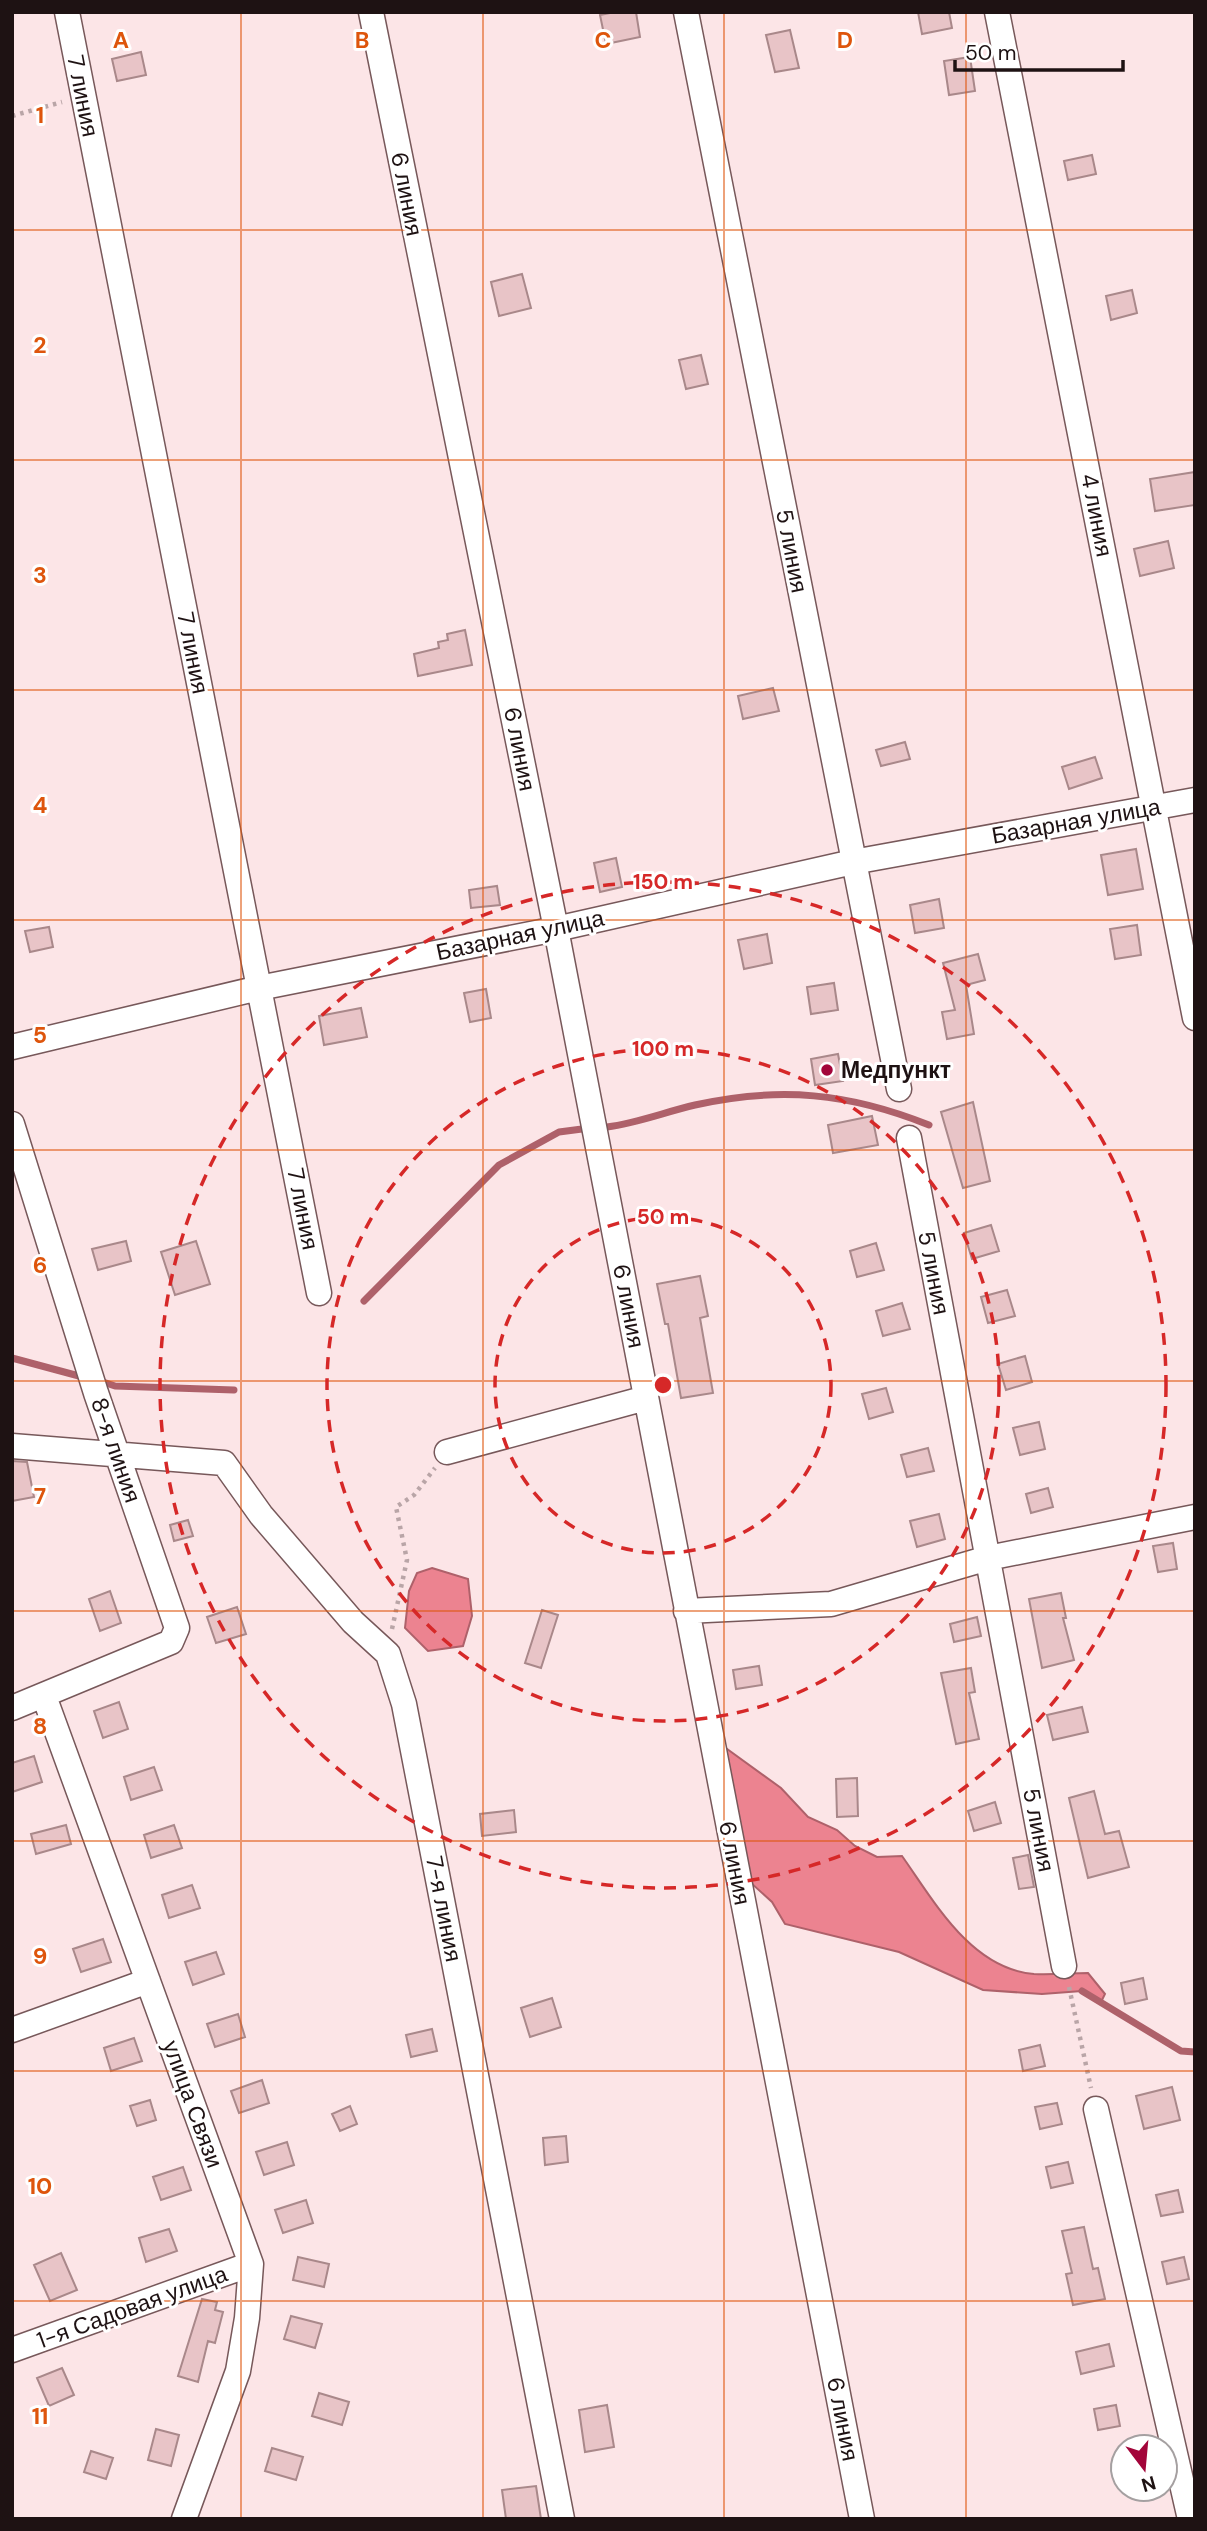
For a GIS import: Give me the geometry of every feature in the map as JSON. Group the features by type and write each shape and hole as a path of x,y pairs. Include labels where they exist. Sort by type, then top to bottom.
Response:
{"street":[{"name":"7 линия","path":"67,12 319,1293"},
{"name":"6 линия","path":"371,12 556,929 862,2519"},
{"name":"5 линия","path":"686,12 899,1089"},
{"name":"4 линия","path":"997,12 1195,1018"},
{"name":"Базарная улица","path":"12,1047 259,988 556,929 853,862 1195,800"},
{"name":"8-я линия","path":"12,1124 93,1384 177,1628 171,1642 12,1708"},
{"name":"5 линия","path":"909,1138 1064,1966"},
{"path":"447,1452 646,1398"},
{"path":"12,1446 224,1463 261,1515 352,1622 388,1654"},
{"path":"686,1611 831,1604 988,1558 1195,1517"},
{"name":"7-я линия","path":"388,1654 404,1704 562,2519"},
{"name":"улица Связи","path":"44,1696 251,2264 247,2318 238,2371 184,2519"},
{"path":"12,2030 148,1981"},
{"path":"1096,2109 1190,2519"},
{"name":"1-я Садовая улица","path":"12,2350 251,2264"}],"path":[{"path":"12,116 83,96"},
{"path":"388,1654 407,1560 396,1507 414,1495 447,1452"},
{"path":"1064,1966 1096,2109"}],"shaded area":[{"path":"432,1568 468,1579 472,1616 463,1646 428,1651 405,1628 409,1591 417,1573"},
{"path":"723,1746 781,1788 808,1817 837,1830 855,1846 877,1857 902,1856 956,1930 991,1960 1034,1974 1088,1973 1105,1994 1101,2002 1082,1991 1042,1994 983,1990 899,1952 785,1924 772,1902 739,1872"}],"building":[{"path":"636,12 640,37 606,44 600,15"},
{"path":"918,12 949,12 952,28 922,34"},
{"path":"790,30 799,68 775,72 766,35"},
{"path":"141,52 146,75 117,81 112,59"},
{"path":"970,57 975,91 949,95 944,61"},
{"path":"1092,155 1096,174 1068,180 1064,161"},
{"path":"522,274 531,308 499,316 491,282"},
{"path":"1132,290 1137,313 1111,320 1106,296"},
{"path":"701,355 708,384 686,389 679,360"},
{"path":"1195,472 1195,505 1155,511 1150,479"},
{"path":"1168,541 1174,568 1140,576 1134,549"},
{"path":"465,630 472,665 418,676 414,654 439,648 438,642 448,640 447,634"},
{"path":"773,688 779,711 743,719 738,696"},
{"path":"905,742 910,759 881,766 876,750"},
{"path":"1095,757 1102,778 1069,789 1062,767"},
{"path":"1136,849 1143,889 1108,895 1101,855"},
{"path":"616,858 622,887 600,892 594,863"},
{"path":"497,886 500,905 471,908 469,890"},
{"path":"939,899 944,928 915,933 910,905"},
{"path":"1137,925 1141,955 1115,959 1110,929"},
{"path":"49,927 53,947 30,952 25,931"},
{"path":"767,934 772,963 744,969 738,940"},
{"path":"978,954 985,980 966,985 974,1034 947,1039 942,1012 955,1010 943,963"},
{"path":"834,983 838,1010 811,1014 807,987"},
{"path":"486,989 491,1018 470,1022 464,993"},
{"path":"361,1008 367,1037 324,1045 319,1016"},
{"name":"Медпункт","path":"838,1054 843,1081 815,1085 811,1059"},
{"path":"973,1102 990,1181 963,1188 941,1112"},
{"path":"872,1116 878,1145 833,1153 828,1125"},
{"path":"991,1225 999,1251 972,1259 964,1233"},
{"path":"126,1241 131,1261 98,1270 92,1249"},
{"path":"196,1241 210,1284 175,1295 161,1252"},
{"path":"876,1243 884,1270 857,1277 850,1251"},
{"path":"700,1276 708,1316 700,1318 713,1393 681,1398 668,1324 665,1324 657,1284"},
{"path":"1007,1290 1015,1316 988,1323 981,1297"},
{"path":"902,1303 910,1329 883,1336 876,1311"},
{"path":"1025,1356 1032,1382 1006,1390 998,1364"},
{"path":"886,1388 893,1412 869,1419 862,1394"},
{"path":"1039,1422 1045,1449 1020,1455 1013,1428"},
{"path":"928,1448 934,1471 907,1477 901,1455"},
{"path":"12,1461 27,1462 34,1497 12,1501"},
{"path":"1048,1488 1053,1507 1031,1513 1026,1494"},
{"path":"939,1514 945,1539 917,1547 910,1521"},
{"path":"188,1520 193,1536 174,1541 170,1525"},
{"path":"1173,1543 1177,1569 1158,1572 1153,1546"},
{"path":"110,1591 121,1623 100,1631 89,1599"},
{"path":"1061,1593 1066,1618 1063,1618 1074,1660 1042,1668 1029,1599"},
{"path":"237,1607 246,1634 216,1643 207,1617"},
{"path":"542,1610 558,1615 541,1668 525,1663"},
{"path":"977,1617 981,1636 954,1642 950,1624"},
{"path":"759,1666 762,1685 736,1689 733,1670"},
{"path":"971,1668 975,1692 969,1693 979,1739 956,1744 941,1673"},
{"path":"119,1702 128,1729 103,1738 94,1711"},
{"path":"1082,1707 1088,1732 1053,1740 1047,1715"},
{"path":"34,1756 42,1782 12,1792 12,1763"},
{"path":"154,1767 162,1790 131,1800 124,1777"},
{"path":"857,1778 858,1816 837,1817 836,1779"},
{"path":"1094,1791 1105,1834 1119,1831 1129,1867 1088,1878 1069,1798"},
{"path":"995,1802 1001,1823 974,1831 968,1811"},
{"path":"514,1810 516,1832 482,1836 480,1814"},
{"path":"66,1825 71,1844 36,1854 31,1834"},
{"path":"174,1825 182,1848 151,1858 144,1835"},
{"path":"1028,1855 1034,1887 1019,1889 1013,1858"},
{"path":"192,1885 200,1908 169,1918 162,1895"},
{"path":"103,1939 111,1962 81,1972 73,1949"},
{"path":"216,1952 224,1974 193,1985 185,1962"},
{"path":"1143,1978 1147,1999 1125,2004 1121,1983"},
{"path":"552,1998 561,2027 530,2037 521,2008"},
{"path":"238,2014 245,2037 215,2047 207,2024"},
{"path":"432,2029 437,2051 411,2057 406,2035"},
{"path":"134,2038 142,2061 111,2071 104,2048"},
{"path":"1040,2045 1045,2066 1023,2071 1019,2050"},
{"path":"262,2080 269,2103 239,2113 231,2091"},
{"path":"1172,2087 1180,2120 1144,2129 1136,2096"},
{"path":"150,2100 156,2120 137,2126 130,2106"},
{"path":"1057,2103 1062,2124 1040,2129 1035,2107"},
{"path":"350,2106 357,2124 340,2131 332,2114"},
{"path":"566,2136 568,2162 545,2165 543,2138"},
{"path":"287,2142 294,2165 264,2175 256,2152"},
{"path":"1068,2162 1073,2183 1051,2188 1046,2167"},
{"path":"183,2167 191,2190 161,2200 153,2177"},
{"path":"1178,2190 1183,2212 1161,2216 1156,2195"},
{"path":"306,2200 313,2223 283,2233 275,2210"},
{"path":"1084,2227 1093,2269 1098,2268 1105,2299 1073,2305 1066,2274 1072,2273 1062,2231"},
{"path":"169,2229 177,2251 146,2262 139,2238"},
{"path":"61,2253 77,2290 50,2301 34,2265"},
{"path":"298,2257 329,2264 324,2287 293,2280"},
{"path":"1184,2257 1189,2279 1167,2284 1162,2262"},
{"path":"202,2299 217,2302 215,2310 223,2312 215,2343 208,2341 198,2382 178,2376"},
{"path":"291,2316 322,2324 315,2348 284,2339"},
{"path":"1109,2344 1114,2366 1081,2374 1076,2352"},
{"path":"62,2368 74,2395 49,2406 37,2378"},
{"path":"319,2393 349,2402 342,2425 312,2416"},
{"path":"607,2405 614,2447 585,2452 579,2410"},
{"path":"1116,2405 1120,2426 1098,2430 1094,2409"},
{"path":"156,2429 179,2435 171,2466 148,2460"},
{"path":"272,2448 303,2457 296,2480 265,2471"},
{"path":"91,2451 113,2458 106,2479 84,2472"},
{"path":"536,2486 541,2519 506,2519 502,2490"}],"waterway":[{"path":"607,1127 726,1099 785,1095 814,1096 871,1106 929,1125"},
{"path":"364,1301 499,1165 559,1132 582,1129"},
{"path":"12,1358 79,1376"},
{"path":"103,1382 115,1386 234,1390"},
{"path":"1082,1991 1181,2051 1195,2052"}],"place":[{"name":"Медпункт","path":"827,1070"}]}
